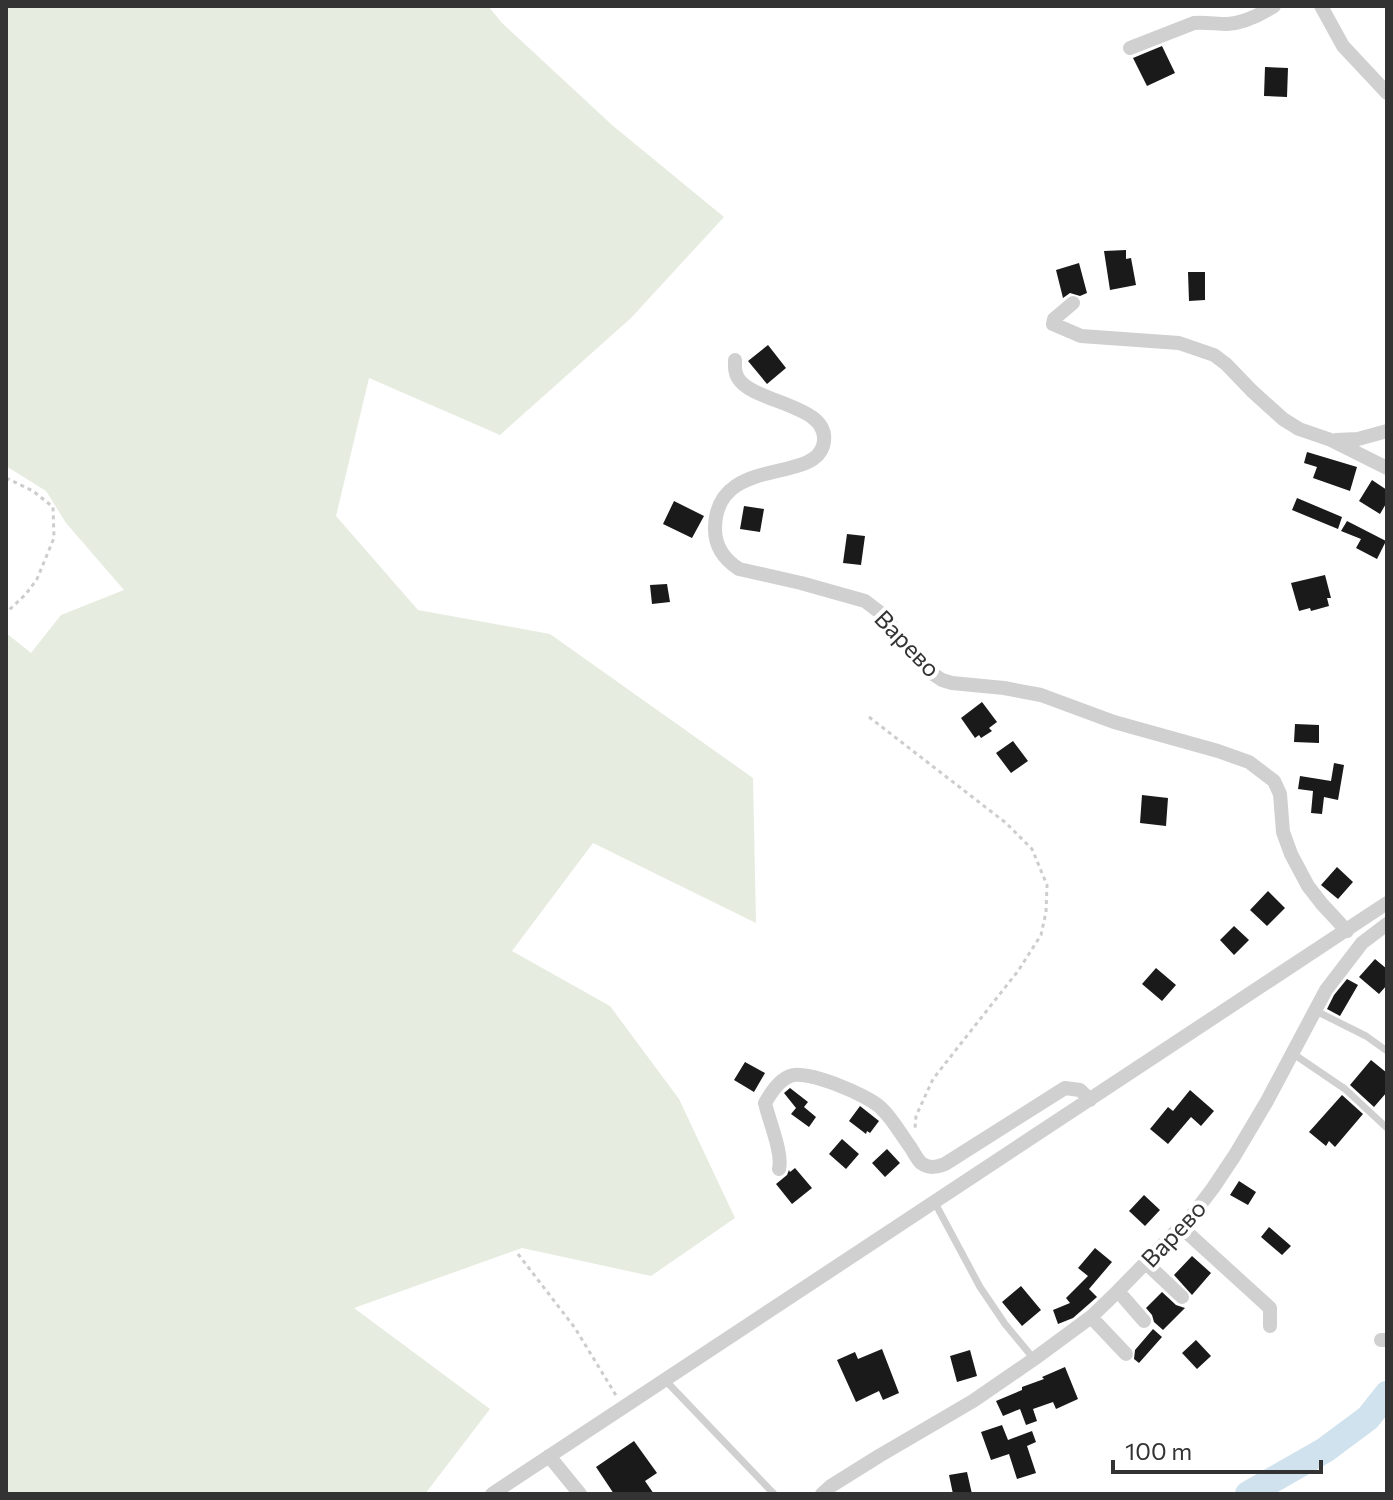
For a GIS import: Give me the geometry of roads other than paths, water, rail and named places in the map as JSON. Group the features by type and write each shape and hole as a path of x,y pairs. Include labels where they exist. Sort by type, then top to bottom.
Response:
{"street":[{"path":"1130,48 1194,23 1229,24 1258,16 1274,6"},
{"path":"1321,6 1343,46 1387,93"},
{"path":"1073,303 1054,319 1053,324 1081,336 1179,343 1214,355 1283,419 1387,468"},
{"name":"Варево","path":"735,360 736,376 743,384 761,396 806,413 820,426 824,438 822,450 812,460 740,482 723,501 718,509 715,534 717,545 732,564 739,569 865,601 882,614 913,654 942,680 1041,695 1114,722 1249,762 1274,781 1280,794 1283,832 1291,854 1308,886 1347,931"},
{"path":"1331,440 1358,439 1387,431"},
{"path":"492,1494 1387,903"},
{"name":"Варево","path":"822,1494 879,1456 973,1401 1034,1359 1091,1317 1146,1263 1181,1227 1235,1155 1332,980 1362,943 1387,924"},
{"path":"779,1169 781,1162 765,1103 783,1080 793,1075 801,1074 841,1086 873,1101 889,1116 917,1159 926,1166 940,1166 1065,1088 1080,1090 1090,1100"},
{"path":"1181,1227 1270,1308 1270,1326"},
{"path":"1146,1263 1182,1297"},
{"path":"1118,1291 1144,1321"},
{"path":"1091,1317 1126,1354"},
{"path":"549,1456 580,1494"}],"lane":[{"path":"1314,1010 1366,1036 1387,1051"},
{"path":"1292,1053 1345,1089 1387,1128"},
{"path":"935,1203 980,1287 1034,1359"},
{"path":"664,1379 774,1494"}],"waterway":[{"path":"1248,1494 1325,1450 1368,1418 1387,1394"}]}
